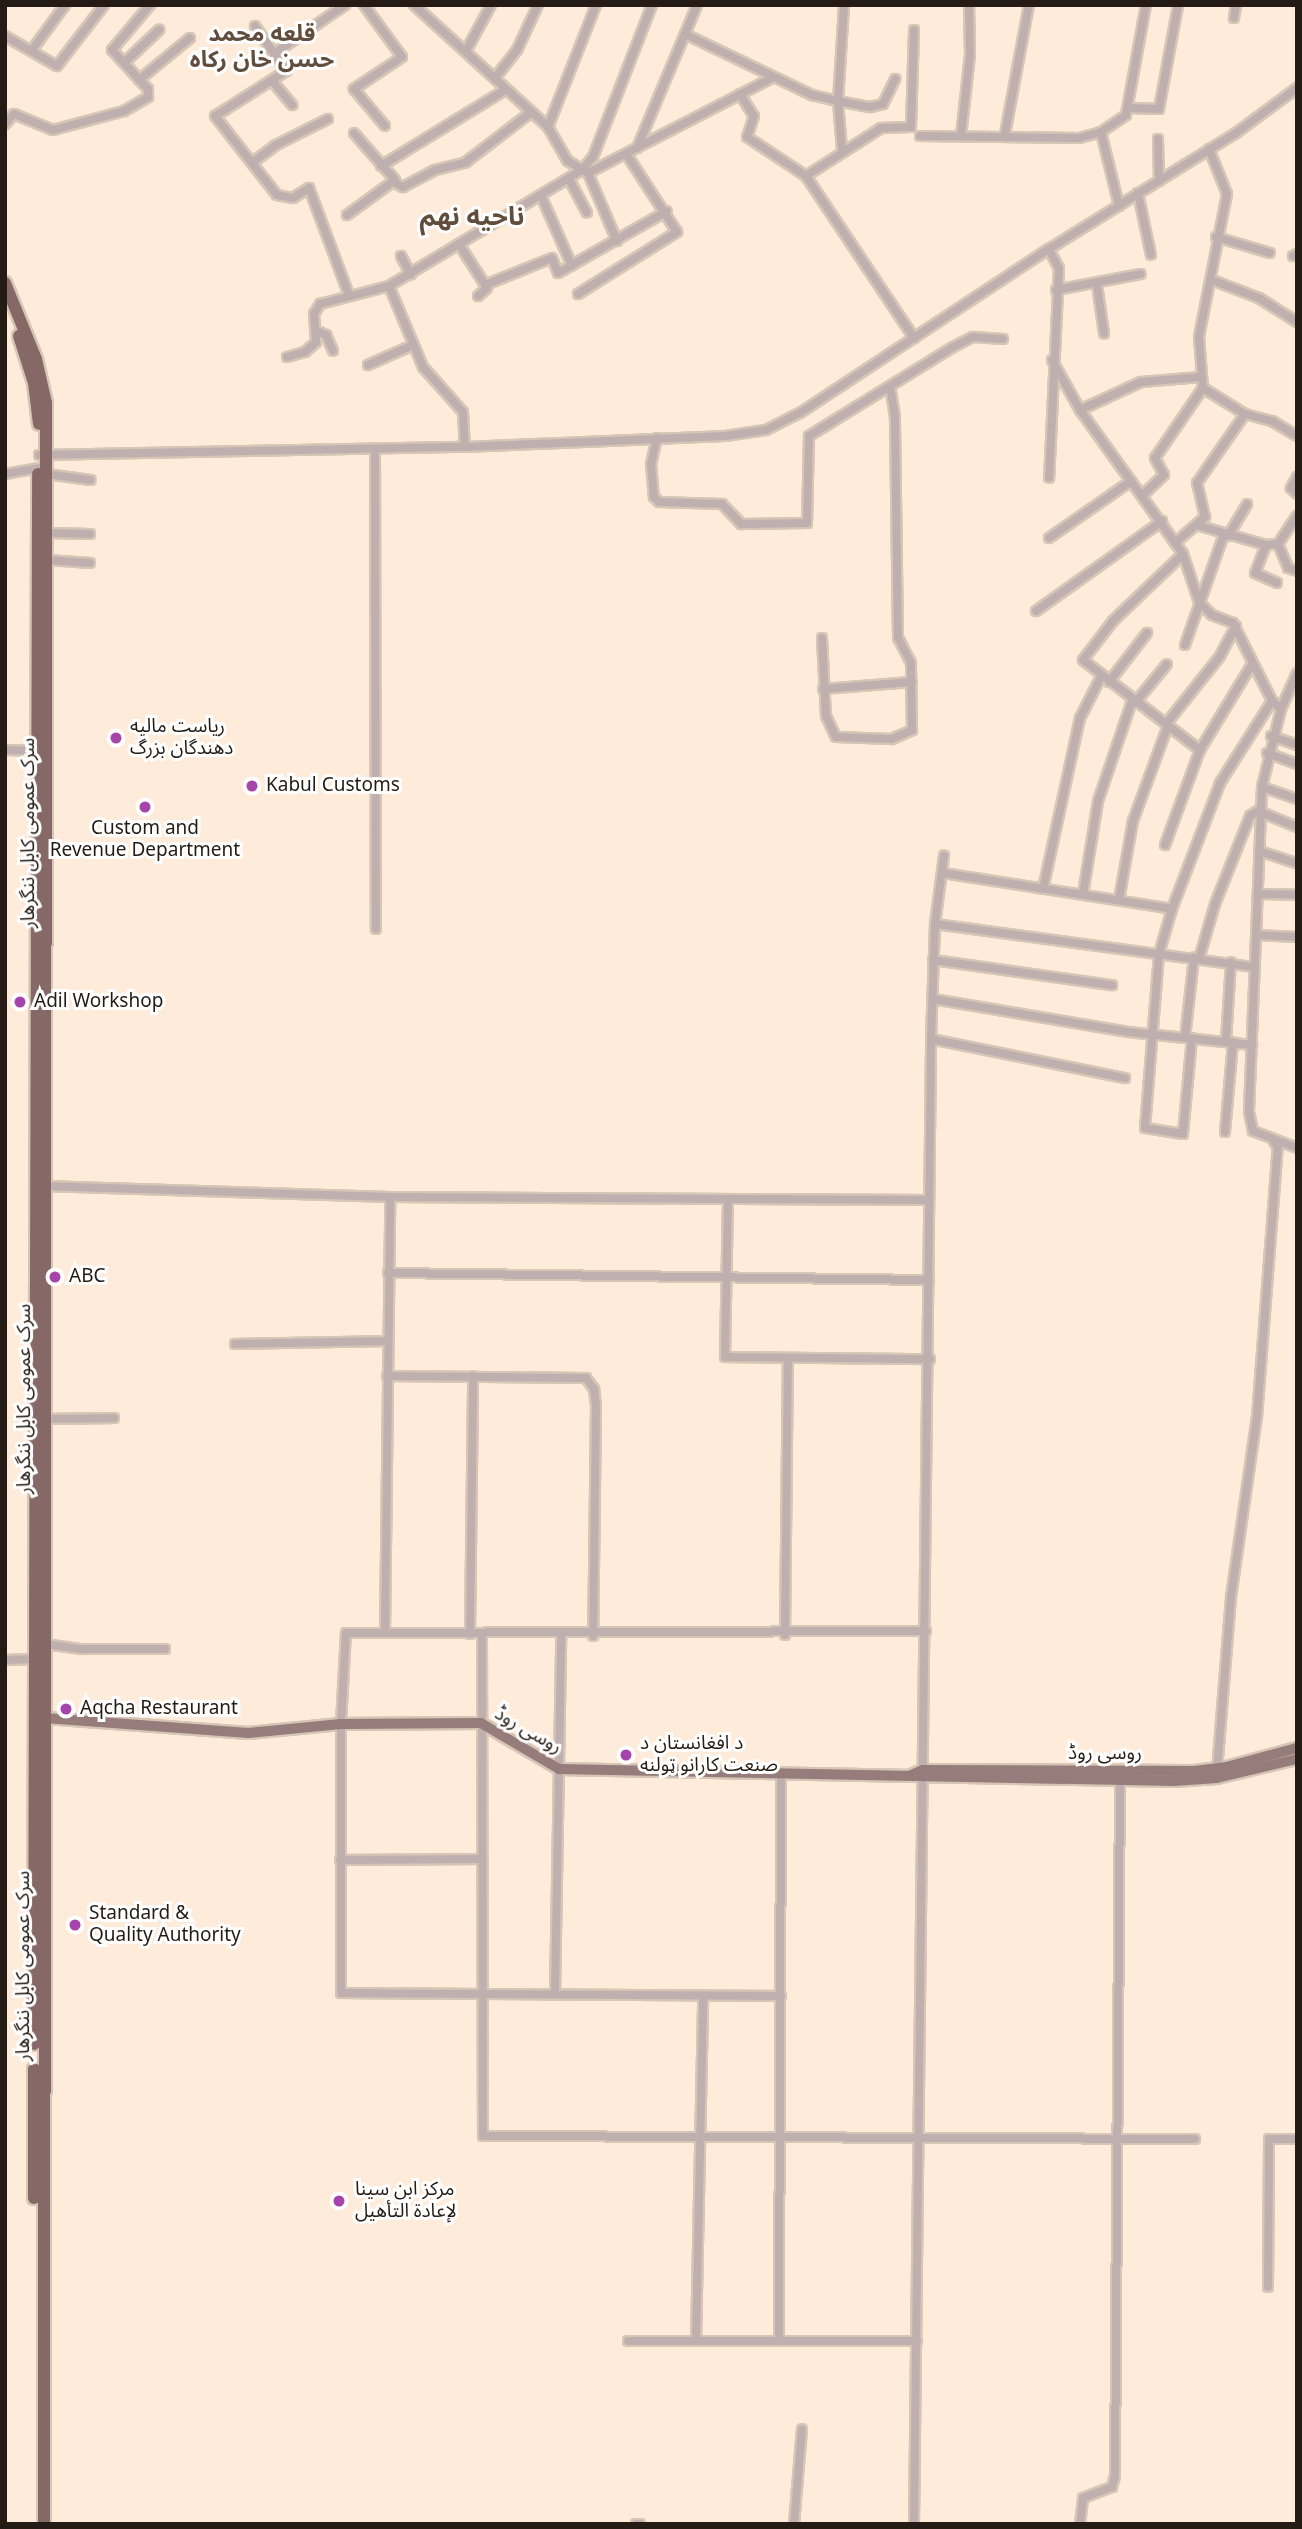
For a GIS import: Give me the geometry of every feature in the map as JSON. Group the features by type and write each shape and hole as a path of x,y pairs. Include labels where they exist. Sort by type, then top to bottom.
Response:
{"highway":[{"name":"سرک عمومی کابل ننگرهار","path":"5,283 43,381 37,751 44,1419 34,1659 39,2520"},
{"name":"سرک عمومی کابل ننگرهار","path":"5,300 34,383 47,533 39,1509 45,1644 45,1718 38,2118"}],"main road":[{"name":"روسی روڈ","path":"45,1718 248,1732 341,1724 481,1723 559,1769 911,1775 1217,1773 1297,1748"},
{"name":"روسی روڈ","path":"923,1775 1120,1781 1217,1773 1297,1759"}],"street":[{"path":"32,50 65,5"},
{"path":"5,36 57,66 104,5"},
{"path":"5,107 14,114 53,130 124,111 150,94 112,50 150,5"},
{"path":"275,53 345,5"},
{"path":"364,5 402,57 354,89 385,126"},
{"path":"415,5 548,127 568,161 585,172 617,240"},
{"path":"466,51 491,5"},
{"path":"495,78 517,50 538,5"},
{"path":"548,127 596,5"},
{"path":"585,172 652,5"},
{"path":"637,148 697,5"},
{"path":"842,150 838,101 845,5"},
{"path":"961,136 970,55 969,5"},
{"path":"1005,134 1029,5"},
{"path":"920,136 1005,134 1079,138 1101,132 1126,115 1146,5"},
{"path":"1128,108 1159,109 1178,5"},
{"path":"1234,18 1236,5"},
{"path":"255,26 286,71 273,82 215,116 278,195 293,198 309,188 349,295"},
{"path":"125,62 159,30"},
{"path":"806,176 842,150 881,128 911,127 914,30"},
{"path":"685,34 772,78 838,101 870,107 883,104 895,79"},
{"path":"139,80 190,38"},
{"path":"287,358 313,346 319,332 316,308 349,295 389,286 411,275 459,244 542,198 569,179 627,155 772,78"},
{"path":"273,82 292,105"},
{"path":"5,474 43,463 465,447 766,430 800,413 1049,249 1209,149 1297,89"},
{"path":"382,166 505,90"},
{"path":"740,94 754,116 747,138 806,176 914,338"},
{"path":"354,133 395,183 403,187 435,170 466,162 530,113"},
{"path":"5,124 14,114"},
{"path":"251,163 276,145 328,119"},
{"path":"1101,132 1119,206"},
{"path":"1158,139 1159,181"},
{"path":"1143,495 1164,475 1155,458 1203,388 1199,337 1212,280 1216,237 1227,194 1209,149"},
{"path":"578,294 674,236 676,226 627,155"},
{"path":"569,179 587,213"},
{"path":"347,215 395,183"},
{"path":"1138,193 1151,256"},
{"path":"542,198 572,266"},
{"path":"485,285 552,258 558,273 667,211"},
{"path":"1216,237 1270,253"},
{"path":"459,244 487,290 478,296"},
{"path":"1049,249 1059,269 1052,360 1049,478"},
{"path":"401,256 411,275"},
{"path":"1056,290 1097,285 1141,274"},
{"path":"1212,280 1258,298 1297,322"},
{"path":"1097,285 1104,333"},
{"path":"389,286 423,367 463,412 465,447"},
{"path":"319,332 326,335 333,351"},
{"path":"657,438 651,464 654,497 659,502 722,504 741,524 807,523 809,436 974,337 1003,339"},
{"path":"368,365 413,345"},
{"path":"1052,360 1080,410 1162,521 1183,554 1199,602 1206,611 1236,626 1252,664 1272,701 1280,709"},
{"path":"1080,410 1141,382 1201,377"},
{"path":"822,638 826,716 836,737 892,739 912,730 911,663 898,638 895,417 890,386"},
{"path":"1203,388 1245,414 1272,421 1297,436"},
{"path":"1175,543 1200,526 1207,510 1197,483 1245,414"},
{"path":"375,450 376,929"},
{"path":"43,463 91,480"},
{"path":"1297,477 1291,488 1297,494"},
{"path":"1049,538 1131,481"},
{"path":"1185,645 1226,535 1247,504"},
{"path":"1278,544 1297,516"},
{"path":"1036,611 1162,521"},
{"path":"1200,526 1266,545 1278,544"},
{"path":"47,533 90,534"},
{"path":"1278,544 1288,568 1297,571"},
{"path":"1266,545 1255,573 1277,583"},
{"path":"1183,554 1113,621 1086,654 1085,664 1199,750"},
{"path":"47,560 90,563"},
{"path":"1119,900 1133,821 1167,726 1220,656 1236,626"},
{"path":"1043,890 1080,718 1105,680 1147,633"},
{"path":"1083,894 1098,801 1133,702 1167,664"},
{"path":"1165,845 1199,750 1252,664"},
{"path":"1297,673 1280,709 1267,753 1262,787 1250,1122 1253,1130 1274,1142 1297,1148"},
{"path":"823,689 912,682"},
{"path":"1272,701 1220,783 1172,909 1159,954 1145,1128 1180,1134 1197,959 1215,904 1250,817 1261,814 1297,827"},
{"path":"1272,736 1297,745"},
{"path":"5,750 37,751"},
{"path":"1267,753 1297,764"},
{"path":"1262,787 1297,799"},
{"path":"1259,851 1297,863"},
{"path":"914,2524 930,1359 931,1039 935,924 944,856"},
{"path":"943,873 1172,909"},
{"path":"1258,894 1297,895"},
{"path":"935,924 1197,959 1231,961 1254,967"},
{"path":"1256,934 1297,937"},
{"path":"933,960 1112,985"},
{"path":"1224,1132 1230,1042 1231,961"},
{"path":"933,999 1152,1035 1252,1045"},
{"path":"931,1039 1125,1078"},
{"path":"1217,1773 1231,1597 1257,1417 1278,1147 1274,1142"},
{"path":"40,1186 390,1197 929,1200"},
{"path":"385,1632 390,1197"},
{"path":"728,1199 725,1357 930,1359"},
{"path":"388,1273 929,1280"},
{"path":"235,1344 387,1342"},
{"path":"785,1635 788,1358"},
{"path":"387,1376 586,1378 594,1389 593,1636"},
{"path":"470,1634 473,1376"},
{"path":"44,1419 114,1418"},
{"path":"782,1996 341,1993 341,1724 346,1633 593,1636 926,1632"},
{"path":"482,1633 483,2136 700,2136 781,2139 1195,2138"},
{"path":"555,1994 561,1636"},
{"path":"45,1644 82,1649 165,1648"},
{"path":"5,1660 34,1659"},
{"path":"779,2340 782,1996 780,1773"},
{"path":"1080,2524 1083,2498 1112,2487 1115,2476 1120,1781"},
{"path":"340,1860 482,1859"},
{"path":"696,2342 703,1995"},
{"path":"1268,2287 1269,2139 1297,2139"},
{"path":"628,2341 917,2341"},
{"path":"794,2524 802,2429"}],"place":[{"name":"ریاست مالیه دهندگان بزرگ","path":"116,738"},
{"name":"Kabul Customs","path":"252,786"},
{"name":"Custom and Revenue Department","path":"145,807"},
{"name":"Adil Workshop","path":"20,1002"},
{"name":"ABC","path":"55,1277"},
{"name":"Aqcha Restaurant","path":"66,1709"},
{"name":"د افغانستان د صنعت کارانو ټولنه","path":"626,1755"},
{"name":"Standard & Quality Authority","path":"75,1925"},
{"name":"مركز ابن سينا لإعادة التأهيل","path":"339,2201"}],"district":[{"name":"قلعه محمد حسن خان رکاه","path":"262,47"},
{"name":"ناحیه نهم","path":"472,217"}]}
